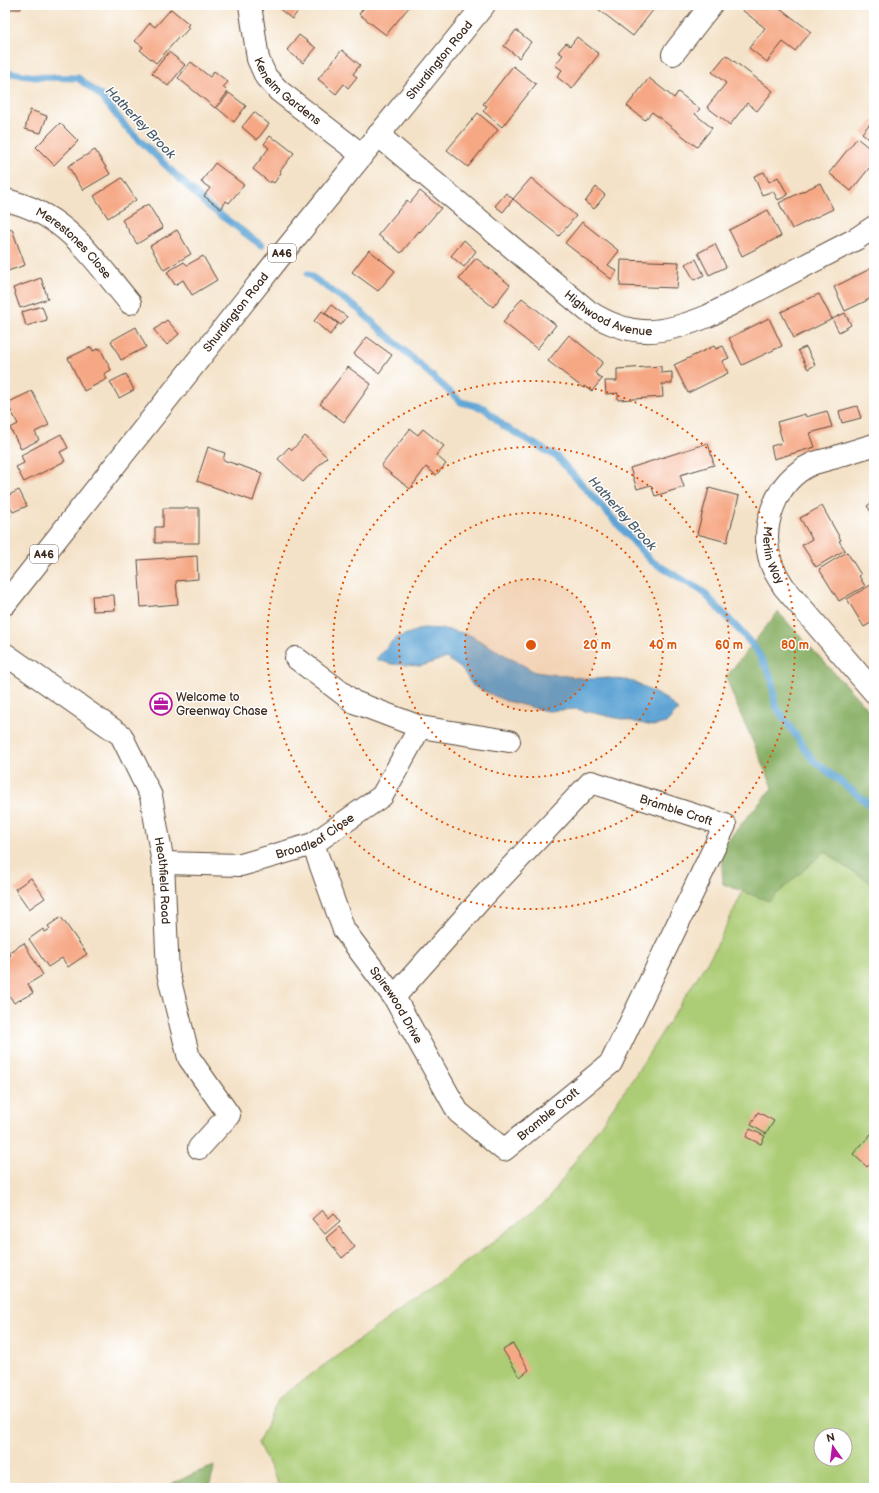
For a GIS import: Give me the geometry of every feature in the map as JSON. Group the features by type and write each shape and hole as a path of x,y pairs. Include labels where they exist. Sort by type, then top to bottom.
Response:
{"street":[{"name":"Kenelm Gardens","path":"250,5 258,59 261,69 266,77 276,88 362,155"},
{"name":"Shurdington Road","path":"5,604 362,155 484,5"},
{"path":"673,54 711,5"},
{"name":"Highwood Avenue","path":"378,135 588,311 601,320 631,330 647,332 663,331 698,320 856,239 874,227"},
{"name":"Merestones Close","path":"5,200 34,209 65,228 78,241 130,303"},
{"name":"Merlin Way","path":"874,445 813,463 798,473 783,489 775,502 769,516 768,530 771,561 780,581 874,692"},
{"name":"Heathfield Road","path":"5,654 121,735 150,796 163,863 168,973 188,1058 229,1116 199,1148"},
{"path":"296,658 354,702 420,727 509,741"},
{"name":"Broadleaf Close","path":"163,863 241,865 313,844 382,796 420,727"},
{"name":"Bramble Croft","path":"394,997 482,898 591,782 725,825 612,1063 504,1150"},
{"name":"Spirewood Drive","path":"313,844 344,930 394,997 458,1112 504,1150"}],"green space":[{"path":"778,612 874,716 874,884 847,868 825,851 769,901 723,884 721,848 773,787 737,706 726,677"},
{"path":"827,718 874,763 874,1488 280,1488 258,1443 279,1398 488,1246 548,1200 632,1080 714,951"},
{"path":"215,1466 210,1484 202,1488 164,1488 195,1473"}],"water":[{"path":"423,628 444,629 468,634 535,672 590,679 609,678 632,681 666,699 678,710 666,723 653,726 576,709 547,711 506,701 473,686 462,669 446,658 421,666 391,664 376,659 394,639"}],"building":[{"path":"5,5 22,5 21,9 5,9"},
{"path":"278,5 303,5 292,19 277,7"},
{"path":"366,5 406,5 409,7 386,35 359,14"},
{"path":"601,5 657,5 633,36 598,9"},
{"path":"744,5 776,5 811,32 795,51 783,42 767,62 749,48 765,28 741,9"},
{"path":"171,9 189,24 187,26 189,28 156,63 140,50 143,47 135,41 150,23 155,27"},
{"path":"516,30 531,42 519,58 504,46"},
{"path":"299,35 316,48 303,63 287,50"},
{"path":"577,37 599,54 572,89 557,77 562,70 555,65 563,55 558,52 566,43 570,46"},
{"path":"342,50 360,65 353,74 357,77 348,88 344,84 336,94 318,79"},
{"path":"169,52 185,65 168,86 152,73"},
{"path":"726,55 773,91 757,111 747,103 730,125 707,107 726,83 712,72"},
{"path":"191,62 210,77 214,71 228,82 223,87 228,92 215,108 178,78"},
{"path":"513,66 536,84 502,127 483,111 487,106 483,104"},
{"path":"649,78 674,98 678,92 700,109 695,114 712,128 697,147 652,112 645,120 627,106"},
{"path":"229,93 246,106 234,122 217,108"},
{"path":"30,110 47,116 41,133 25,129"},
{"path":"254,112 269,124 257,140 242,127"},
{"path":"478,113 498,130 468,167 447,150"},
{"path":"874,119 874,143 862,133"},
{"path":"60,123 78,141 54,165 36,147"},
{"path":"270,136 294,153 280,171 281,173 274,183 271,181 270,183 253,169 269,148 264,144"},
{"path":"857,138 874,152 874,162 851,191 829,173"},
{"path":"95,150 110,174 83,190 68,166"},
{"path":"215,163 244,185 229,203 226,201 221,209 204,196 210,188 201,182"},
{"path":"764,172 769,182 778,177 788,195 778,200 773,191 762,195 754,176"},
{"path":"122,178 136,200 108,218 94,196"},
{"path":"531,178 576,216 559,236 513,199"},
{"path":"820,183 833,209 792,229 779,203"},
{"path":"596,187 605,195 594,209 585,202"},
{"path":"420,191 441,208 401,253 378,235 407,200 410,203"},
{"path":"506,193 513,199 503,212 495,206"},
{"path":"148,204 163,228 137,244 122,220"},
{"path":"768,210 781,236 742,256 729,230"},
{"path":"582,222 619,251 608,265 617,271 611,279 565,243"},
{"path":"12,229 25,265 5,272 5,232"},
{"path":"177,230 191,254 164,270 150,246"},
{"path":"464,240 476,251 464,267 451,256"},
{"path":"715,244 726,267 709,275 698,253"},
{"path":"369,250 395,271 378,291 352,272"},
{"path":"203,256 217,280 192,295 183,280 175,285 167,272 184,262 187,265"},
{"path":"476,258 510,285 493,307 459,279"},
{"path":"696,259 704,275 694,280 685,264"},
{"path":"621,260 679,262 677,288 620,286"},
{"path":"874,267 874,297 845,311 834,287"},
{"path":"41,278 48,299 20,308 13,288"},
{"path":"819,294 832,319 794,338 781,312"},
{"path":"522,298 556,325 537,349 503,322"},
{"path":"331,305 347,317 341,325 325,313"},
{"path":"42,306 47,320 26,326 22,312"},
{"path":"322,311 338,324 330,335 314,321"},
{"path":"845,313 851,325 839,332 832,319"},
{"path":"769,318 782,346 742,365 729,338"},
{"path":"167,320 179,334 167,345 154,330"},
{"path":"136,327 146,347 121,360 111,341"},
{"path":"569,335 603,362 595,373 602,379 592,391 584,386 583,388 548,361"},
{"path":"367,337 392,355 379,373 354,354"},
{"path":"714,346 716,349 723,346 729,358 722,361 728,373 688,393 674,365"},
{"path":"91,347 93,351 100,348 111,370 104,374 107,379 84,391 68,358"},
{"path":"806,347 815,365 808,369 798,350"},
{"path":"661,366 661,373 672,372 672,384 662,384 663,397 618,400 618,393 606,394 605,381 617,381 617,369"},
{"path":"348,367 371,384 344,422 320,404"},
{"path":"126,374 134,390 119,398 110,382"},
{"path":"32,391 49,425 35,432 39,440 21,449 10,428 18,424 7,403"},
{"path":"857,406 861,418 842,423 839,411"},
{"path":"827,411 832,427 810,433 815,447 774,459 771,446 783,443 777,422 805,414 806,417"},
{"path":"410,429 418,435 423,429 444,446 436,455 446,464 436,475 426,467 410,489 381,466"},
{"path":"61,434 68,448 60,452 65,461 24,482 16,467 24,463 21,455"},
{"path":"305,436 327,457 303,482 278,459 289,447 292,450"},
{"path":"708,443 714,465 680,475 684,487 655,496 651,485 637,489 630,468"},
{"path":"208,447 225,453 223,460 262,473 253,501 197,481"},
{"path":"709,488 739,496 727,542 697,534"},
{"path":"19,490 27,506 13,512 5,497"},
{"path":"874,501 874,516 867,506"},
{"path":"822,506 845,550 816,567 802,545 812,539 800,518"},
{"path":"5,507 10,517 5,520"},
{"path":"163,508 199,508 199,543 155,543 155,527 163,527"},
{"path":"847,552 861,575 859,576 865,586 839,601 819,569"},
{"path":"197,556 198,579 176,581 178,604 141,607 138,560"},
{"path":"874,583 874,621 864,627 847,599"},
{"path":"114,595 115,610 93,611 92,596"},
{"path":"31,878 45,898 29,909 15,889"},
{"path":"61,917 87,954 68,967 62,958 48,967 29,939 43,929 45,932 50,929 48,926"},
{"path":"24,943 43,975 28,984 33,993 14,1003 9,995 5,997 5,958 11,955 9,952"},
{"path":"758,1112 774,1121 766,1134 751,1125"},
{"path":"750,1129 765,1136 761,1144 746,1137"},
{"path":"871,1134 874,1137 874,1160 867,1167 853,1154"},
{"path":"322,1210 329,1218 334,1213 340,1221 325,1234 312,1219"},
{"path":"339,1227 355,1247 342,1258 326,1238"},
{"path":"513,1344 529,1370 520,1377 503,1350"}],"waterway":[{"name":"Hatherley Brook","path":"5,72 36,77 78,78 101,96 125,126 207,205 261,245"},
{"name":"Hatherley Brook","path":"308,274 358,309 461,402 484,408 505,427 557,457 651,561 702,591 756,649 772,679 775,705 812,759 874,808"}],"place":[{"name":"Welcome to Greenway Chase","path":"161,704"}]}
